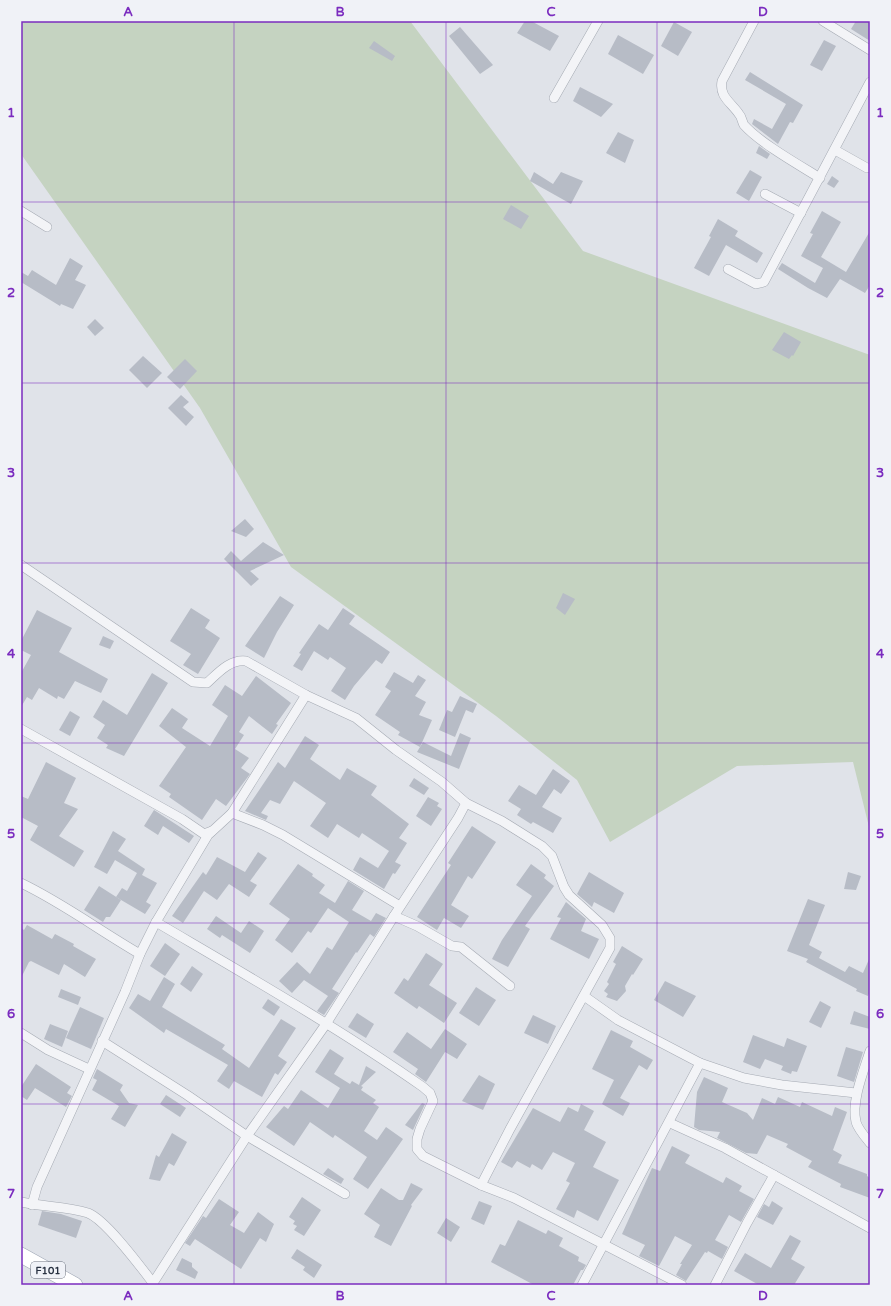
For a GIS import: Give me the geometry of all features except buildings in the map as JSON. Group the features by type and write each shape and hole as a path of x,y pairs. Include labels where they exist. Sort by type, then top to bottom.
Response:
{"main road":[{"name":"F101","path":"21,1255 76,1285"}],"street":[{"path":"554,98 598,21"},
{"path":"754,21 722,81 720,89 722,96 741,116 743,124 758,137 792,161 820,178"},
{"path":"823,21 870,50"},
{"path":"728,269 756,284 764,282 870,82"},
{"path":"835,150 867,168"},
{"path":"765,194 801,212"},
{"path":"21,211 47,227"},
{"path":"21,565 193,682 207,683 227,666 240,660 257,666 306,695 356,718 396,750 442,782 466,803 502,821 542,846 552,856 564,887 569,895 602,925 610,938 610,948 517,1115 481,1185"},
{"path":"32,1204 37,1187 125,992 140,954 156,922 188,866 212,831 232,813 306,695"},
{"path":"21,729 182,819 204,834 212,831"},
{"path":"21,1202 54,1206 89,1214 111,1232 153,1284 247,1136 326,1024 400,906 458,818 466,803"},
{"path":"232,813 263,825 283,835 400,906"},
{"path":"21,884 84,918 107,935 140,954"},
{"path":"394,916 417,926 452,946 461,947 510,986"},
{"path":"156,922 326,1024 400,1071 430,1093 433,1101 417,1139 417,1149 423,1156 481,1185 514,1198 682,1285"},
{"path":"584,996 618,1020 700,1063 744,1078 782,1085 856,1093"},
{"path":"21,1033 48,1050 89,1069"},
{"path":"102,1041 187,1095 247,1136 345,1194"},
{"path":"870,1051 856,1093 856,1122 870,1143"},
{"path":"582,1285 670,1123 700,1063"},
{"path":"670,1123 725,1148 870,1228"},
{"path":"715,1285 774,1175"}],"green space":[{"path":"21,21 410,21 583,251 870,355 870,831 853,762 737,766 610,842 577,780 496,716 291,567 200,408 21,154"}]}
